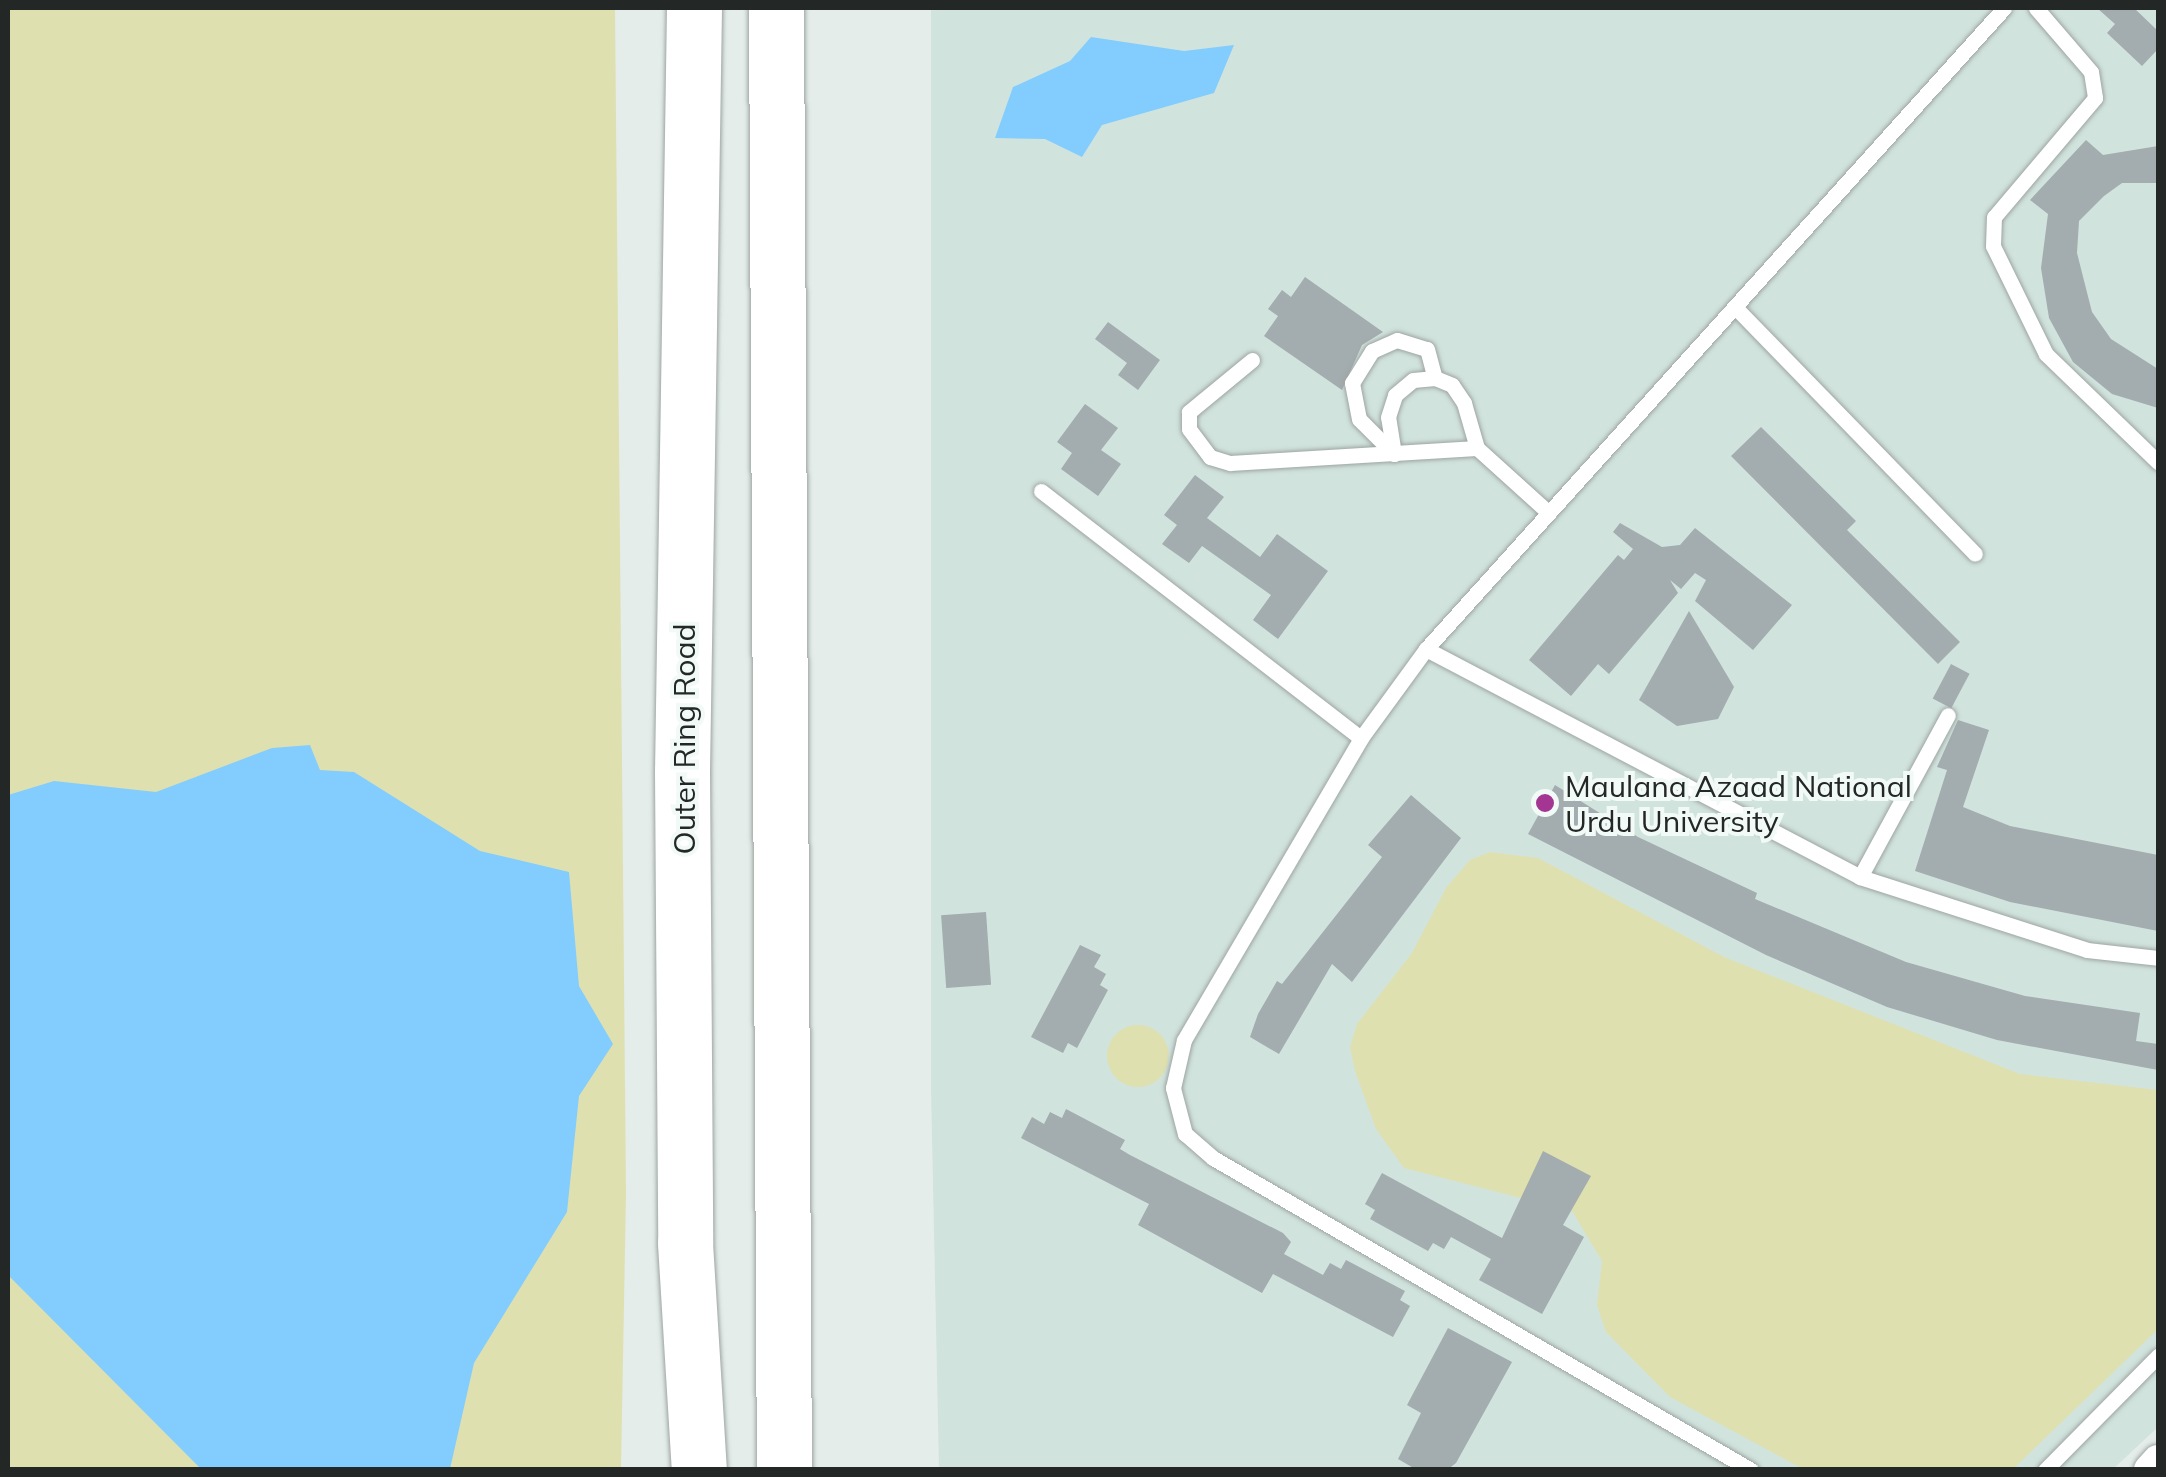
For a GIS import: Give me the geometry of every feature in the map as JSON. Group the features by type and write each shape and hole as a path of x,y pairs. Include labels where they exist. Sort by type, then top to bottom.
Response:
{"highway":[{"name":"Outer Ring Road","path":"694,8 682,772 686,1243 699,1470"},
{"path":"776,8 788,1250 784,1470"},
{"path":"668,1470 686,1243"},
{"path":"788,1250 809,1470"}],"street":[{"path":"2150,1470 2158,1461"}],"lane":[{"path":"1751,1470 1213,1158 1185,1134 1173,1088 1184,1040 1361,738 1426,648 2004,8"},
{"path":"2036,8 2090,72 2095,98 2088,114 1994,217 1993,246 2046,354 2158,462"},
{"path":"1736,308 1975,554"},
{"path":"1394,454 1359,419 1352,383 1372,351 1397,340 1427,349 1435,378"},
{"path":"1252,360 1190,412 1189,429 1210,457 1230,463 1477,448"},
{"path":"1394,454 1388,417 1396,394 1413,380 1435,378 1452,385 1464,404 1477,448 1550,513"},
{"path":"1041,491 1361,738"},
{"path":"1426,648 1860,877 2087,950 2158,958"},
{"path":"1860,877 1948,715"},
{"path":"2045,1470 2158,1356"}],"shaded area":[{"name":"Maulana Azaad National Urdu University","path":"931,8 2158,8 2158,1427 2112,1470 939,1469 931,1088"}],"green space":[{"path":"8,8 615,8 626,1193 621,1469 8,1469"},
{"path":"1490,852 1538,858 1724,957 2020,1074 2158,1090 2158,1329 2013,1469 1803,1469 1670,1397 1606,1332 1597,1305 1602,1261 1572,1211 1404,1168 1376,1129 1355,1071 1350,1047 1357,1024 1412,953 1446,888 1470,860"},
{"path":"1138,1025 1160,1034 1169,1056 1160,1078 1138,1087 1116,1078 1107,1056 1116,1034"}],"water":[{"path":"1091,37 1184,51 1234,45 1214,93 1102,125 1082,157 1045,139 995,138 1013,87 1070,61"},
{"path":"310,745 320,770 354,772 480,851 569,872 579,986 613,1044 579,1096 567,1212 474,1363 450,1469 201,1469 8,1275 8,795 54,781 156,792 272,748"}],"building":[{"path":"2097,8 2134,8 2158,31 2158,49 2142,66 2107,33 2115,24"},
{"path":"2086,140 2103,155 2158,146 2158,183 2122,183 2104,196 2079,221 2077,253 2092,312 2111,339 2158,369 2158,408 2112,394 2073,362 2049,318 2041,268 2048,214 2030,200"},
{"path":"1305,277 1383,332 1362,345 1342,390 1264,336 1278,316 1268,309 1282,290 1291,297"},
{"path":"1108,322 1160,360 1138,390 1118,375 1127,363 1095,339"},
{"path":"1085,404 1118,428 1101,450 1121,464 1098,496 1061,469 1072,453 1057,442"},
{"path":"1761,427 1856,521 1847,530 1960,642 1938,664 1731,456"},
{"path":"1195,475 1224,497 1207,518 1260,557 1277,534 1328,571 1278,639 1253,620 1271,595 1202,546 1189,563 1162,544 1177,525 1164,515"},
{"path":"1620,523 1662,547 1680,545 1695,528 1792,605 1753,650 1695,601 1706,580 1695,573 1681,589 1670,580 1678,593 1609,674 1598,664 1571,696 1529,660 1618,555 1624,560 1633,549 1613,532"},
{"path":"1689,611 1734,687 1718,719 1677,726 1639,700"},
{"path":"1951,664 1970,674 1951,708 1933,698"},
{"path":"1958,720 1989,730 1963,807 2010,826 2158,855 2158,931 2010,902 1915,871 1947,770 1937,767"},
{"path":"1555,785 1638,837 1757,893 1755,899 1906,962 2025,996 2140,1013 2136,1041 2158,1044 2158,1070 1997,1040 1887,1007 1766,955 1528,834"},
{"path":"1411,795 1461,838 1352,982 1332,964 1279,1054 1250,1037 1258,1014 1277,981 1282,984 1382,857 1368,845"},
{"path":"986,912 991,985 946,988 941,915"},
{"path":"1080,945 1101,955 1094,967 1106,974 1100,985 1108,990 1077,1048 1068,1043 1063,1053 1031,1037"},
{"path":"1066,1109 1125,1140 1120,1149 1130,1155 1283,1233 1291,1242 1284,1254 1323,1275 1330,1263 1341,1269 1346,1260 1405,1291 1400,1300 1410,1306 1393,1337 1273,1274 1262,1293 1138,1225 1149,1204 1021,1138 1032,1117 1044,1124 1050,1112 1062,1118"},
{"path":"1543,1151 1591,1176 1563,1225 1584,1237 1542,1314 1479,1280 1491,1259 1451,1237 1444,1249 1433,1243 1428,1251 1370,1219 1375,1210 1365,1204 1382,1173 1502,1238"},
{"path":"1448,1328 1512,1362 1456,1463 1447,1470 1417,1470 1398,1459 1421,1413 1407,1405"}],"place":[{"name":"Maulana Azaad National Urdu University","path":"1545,803"}]}
